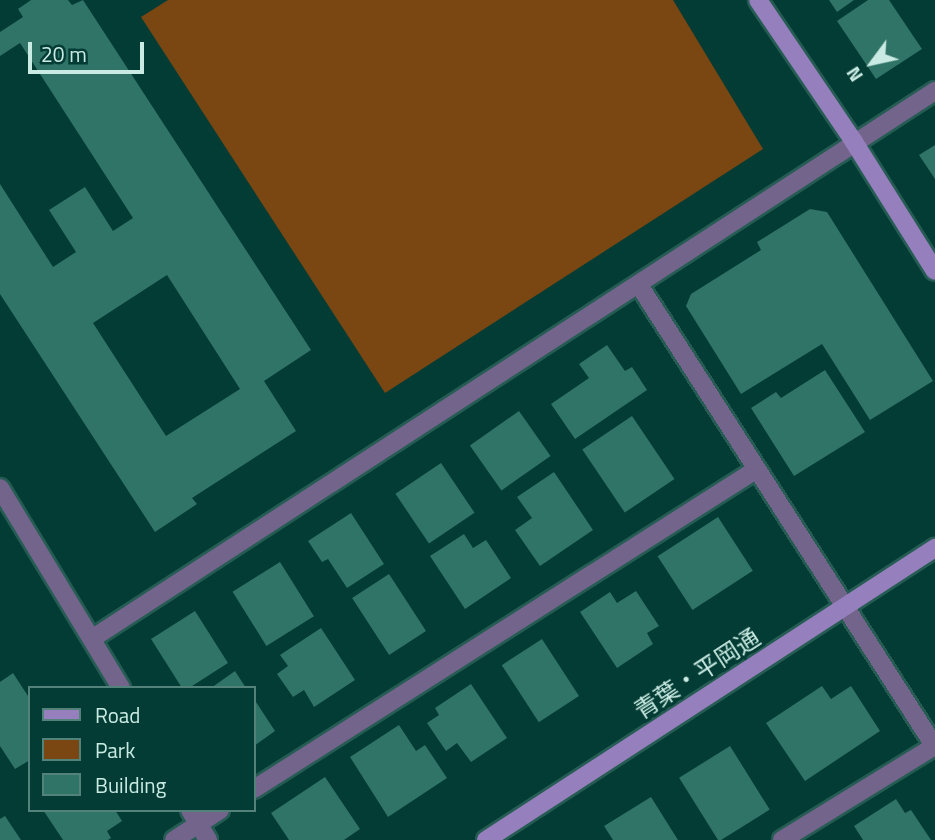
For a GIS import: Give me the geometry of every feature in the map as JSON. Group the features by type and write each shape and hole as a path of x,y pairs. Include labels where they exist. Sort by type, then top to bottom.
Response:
{"street":[{"path":"758,0 854,142 935,271"},
{"path":"93,638 935,91"},
{"path":"639,285 935,746 782,840"},
{"path":"256,788 757,469"},
{"path":"2,496 93,638 120,686"},
{"name":"青葉・平岡通","path":"486,840 935,548"},
{"path":"174,840 193,817 212,812"},
{"path":"193,817 208,840"}],"green space":[{"path":"168,0 673,0 763,149 385,393 141,17"}],"building":[{"path":"31,0 68,0 72,5 83,0 311,350 264,381 296,431 192,498 197,504 155,532 0,294 0,184 53,267 76,252 49,210 85,187 113,231 133,218 20,43 0,56 0,32 23,17 18,9","holes":["167,275 240,389 166,436 93,323"]},
{"path":"829,0 854,0 837,12"},
{"path":"868,0 889,0 922,49 876,79 837,21"},
{"path":"935,145 935,179 919,155"},
{"path":"810,209 827,212 933,381 870,420 822,344 741,394 686,306 691,294 761,250 757,242"},
{"path":"607,345 625,371 632,367 647,390 575,439 551,404 589,378 579,364"},
{"path":"825,370 865,432 794,476 751,408 776,392 781,398"},
{"path":"519,411 551,456 501,490 470,445"},
{"path":"632,416 674,479 625,513 582,450"},
{"path":"441,463 475,513 429,543 395,494"},
{"path":"554,472 593,530 540,566 515,530 532,518 517,497"},
{"path":"351,513 384,564 347,588 328,559 322,562 308,541"},
{"path":"718,517 753,571 692,610 658,556"},
{"path":"464,534 473,548 486,540 511,578 465,609 430,556"},
{"path":"280,562 314,616 266,646 233,592"},
{"path":"389,574 426,631 389,655 352,598"},
{"path":"636,591 659,626 647,633 653,644 617,668 580,612 610,592 617,603"},
{"path":"195,611 228,663 192,686 181,686 151,639"},
{"path":"321,628 355,680 314,707 304,690 293,697 277,674 288,666 280,655"},
{"path":"542,639 579,696 539,722 502,665"},
{"path":"235,671 245,686 214,686"},
{"path":"13,673 28,696 28,761 15,769 0,746 0,682"},
{"path":"471,684 507,738 471,762 457,743 446,751 427,723 439,715 435,708"},
{"path":"822,686 831,699 851,686 880,731 805,781 766,723"},
{"path":"256,702 275,731 256,745"},
{"path":"399,725 416,751 425,745 447,778 388,817 350,757"},
{"path":"730,746 770,810 718,840 679,778"},
{"path":"325,777 360,829 344,840 289,840 271,813"},
{"path":"651,797 678,840 613,840 604,826"},
{"path":"896,799 905,813 911,810 931,840 863,840 854,826"},
{"path":"44,812 116,812 122,821 107,831 111,838 108,840 63,840"},
{"path":"5,816 21,840 0,840 0,819"}]}
